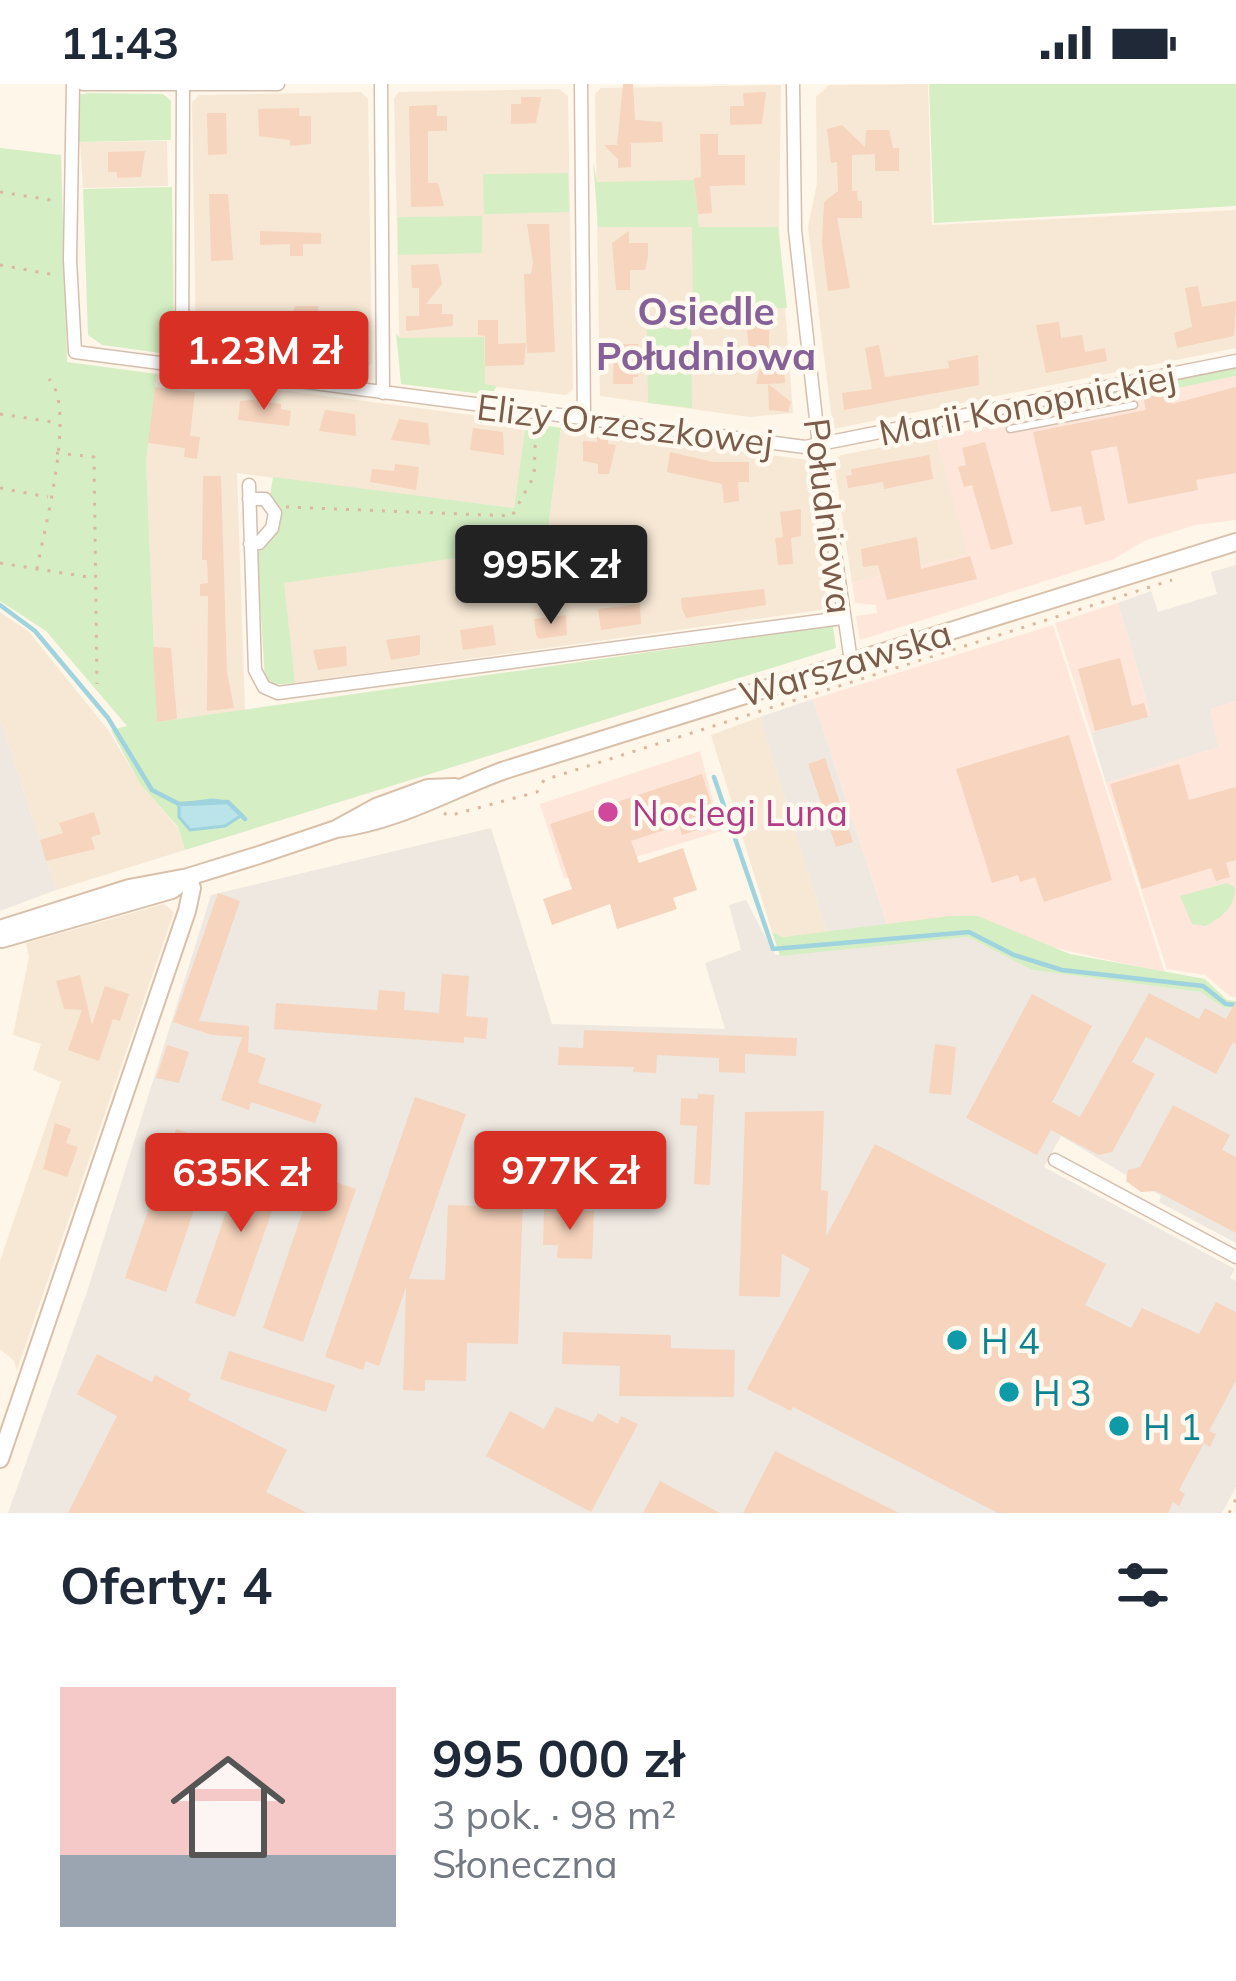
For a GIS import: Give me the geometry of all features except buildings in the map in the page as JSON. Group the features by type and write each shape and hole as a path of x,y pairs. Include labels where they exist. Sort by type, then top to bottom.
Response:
{"main road":[{"name":"Warszawska","path":"0,929 129,888 188,877 336,829 368,825 434,802 456,788 1236,542"},
{"name":"Warszawska","path":"0,940 172,890 188,877"},
{"path":"0,1460 187,911 192,888 188,877"}],"street":[{"name":"Elizy Orzeszkowej","path":"73,84 70,238 75,352 819,446"},
{"path":"83,84 278,84"},
{"path":"381,84 383,393"},
{"path":"581,84 584,419"},
{"name":"Południowa","path":"794,84 795,222 819,446 850,661"},
{"path":"182,366 183,86"},
{"name":"Marii Konopnickiej","path":"819,446 1236,361"},
{"path":"250,544 259,543 272,528 272,507 249,492 250,544 255,670 264,686 278,693 842,618"},
{"path":"1055,1160 1236,1257"}],"lane":[{"path":"1010,429 1134,404"}],"path":[{"path":"0,192 59,202"},
{"path":"0,265 63,276"},
{"path":"37,569 61,424 60,397 49,379"},
{"path":"0,414 61,424"},
{"path":"272,507 512,516 534,476 536,421"},
{"path":"56,453 94,458 97,684"},
{"path":"0,488 49,497"},
{"path":"0,563 96,579"},
{"path":"464,812 537,792 544,780 1182,577"},
{"path":"1229,1513 1236,1499"}],"shaded area":[{"path":"928,84 932,225 1236,210 1236,348 833,429 808,227 817,183 816,97 829,85"},
{"path":"781,85 779,227 793,413 749,417 600,396 595,94 601,88"},
{"path":"559,89 568,96 573,389 566,395 405,376 400,367 394,98 399,92"},
{"path":"361,92 368,99 372,363 366,368 203,347 196,340 192,102 199,95"},
{"path":"167,141 168,186 83,188 80,142"},
{"path":"157,374 526,422 514,508 237,473 245,710 157,722 146,461"},
{"path":"1236,376 1236,520 1195,525 1144,541 1114,559 860,640 856,616 877,613 876,605 855,603 852,583 968,554 936,437"},
{"path":"561,428 809,460 828,609 295,683 283,583 546,545"},
{"path":"936,437 969,554 852,583 834,462 841,455"},
{"path":"1236,565 1236,701 1210,709 1218,747 1106,783 1091,733 1151,715 1118,603 1151,591 1158,612 1217,594 1211,572"},
{"path":"1118,603 1151,715 1091,733 1055,623"},
{"path":"0,612 29,632 109,731 140,784 178,828 185,850 56,890 0,719"},
{"path":"1053,625 1165,973 1034,943 887,925 813,699"},
{"path":"813,699 887,925 827,933 760,717"},
{"path":"1236,701 1236,997 1231,997 1205,975 1167,969 1106,783 1217,747 1209,708"},
{"path":"760,717 827,933 783,937 772,932 711,735"},
{"path":"0,719 56,890 0,911"},
{"path":"700,751 721,831 564,879 540,804"},
{"path":"491,828 552,1024 725,1029 705,963 741,950 729,905 746,900 775,955 968,937 1032,970 1200,992 1223,1007 1236,1008 1236,1243 1159,1202 1161,1196 1061,1136 1044,1167 1235,1269 1230,1278 1236,1281 1236,1487 1222,1513 8,1513 88,1289 211,895"},
{"path":"164,904 174,912 17,1370 0,1349 0,1261 61,1082 33,1070 41,1044 13,1035 29,957 26,943"}],"green space":[{"path":"929,84 1236,84 1236,206 934,223"},
{"path":"163,94 171,101 171,140 77,142 78,95"},
{"path":"0,148 61,155 67,362 157,374 146,461 157,722 833,626 836,648 185,850 178,827 140,784 111,730 127,726 46,631 0,601"},
{"path":"593,161 597,182 694,180 699,227 778,227 787,308 693,309 692,227 598,227"},
{"path":"568,173 569,212 484,214 483,174"},
{"path":"172,187 174,339 161,353 102,345 88,335 83,189"},
{"path":"482,216 482,253 398,255 398,217"},
{"path":"647,328 691,328 692,408 648,403"},
{"path":"396,333 400,338 484,337 485,384 497,386 491,395 401,384"},
{"path":"1236,368 1236,376 1017,421 1025,410"},
{"path":"526,422 561,428 546,545 284,583 295,683 272,685 265,679 257,553 275,532 281,513 270,496 273,477 514,508"},
{"path":"1227,883 1235,887 1226,911 1205,926 1192,924 1180,896"},
{"path":"978,916 1070,954 1205,979 1227,1000 1236,1001 1236,1008 1223,1007 1200,992 1032,970 968,937 780,956 772,932 783,937"}],"water":[{"path":"228,802 242,815 225,826 190,830 179,817 179,804"}],"waterway":[{"path":"0,605 35,631 108,718 152,790 179,804 228,802 245,819"},
{"path":"714,777 773,949 969,932 1014,955 1062,970 1203,986 1226,1004 1236,1005"}],"place":[{"name":"Noclegi Luna","path":"608,812"},
{"name":"H 4","path":"957,1340"},
{"name":"H 3","path":"1009,1392"},
{"name":"H 1","path":"1119,1426"}],"district":[{"name":"Osiedle Południowa","path":"706,332"}]}
